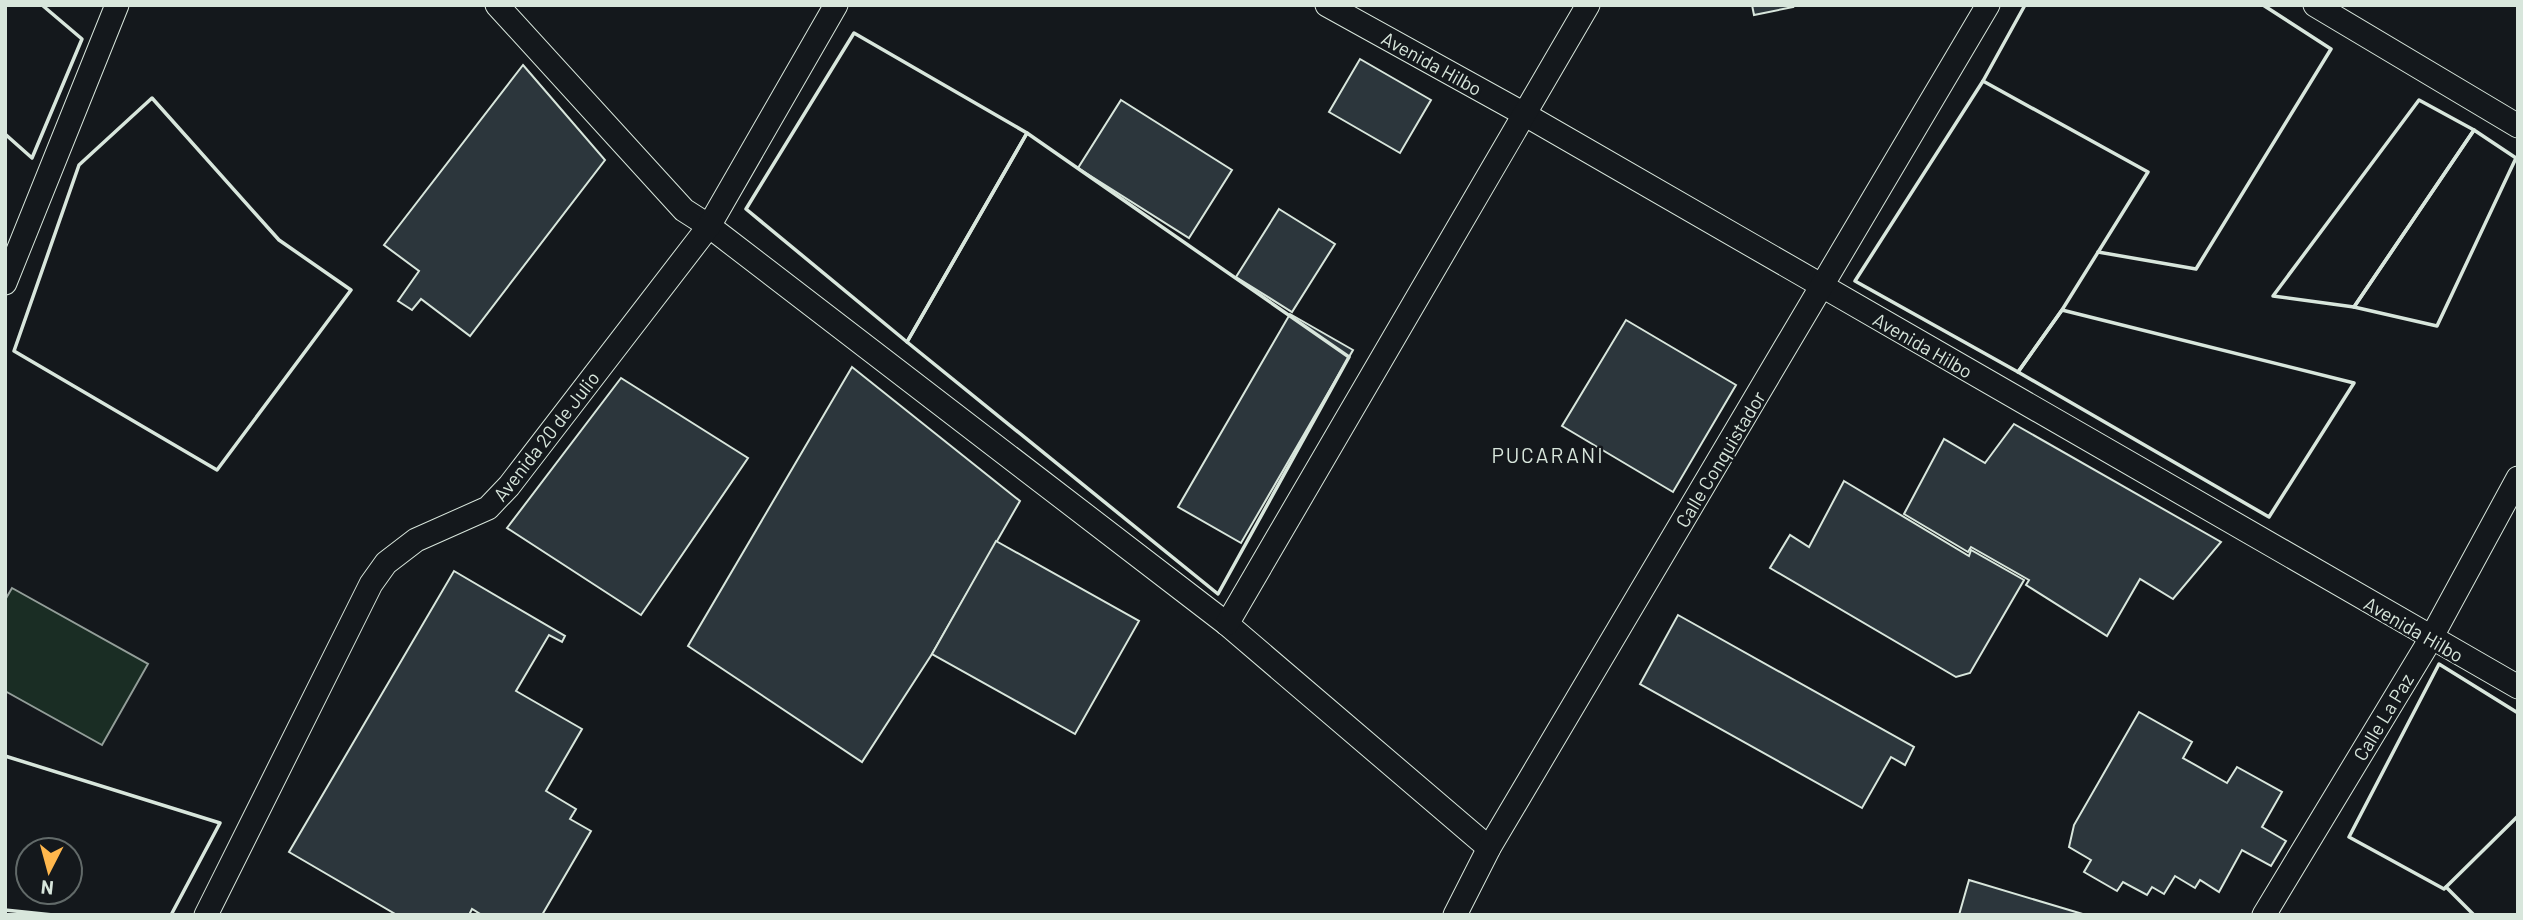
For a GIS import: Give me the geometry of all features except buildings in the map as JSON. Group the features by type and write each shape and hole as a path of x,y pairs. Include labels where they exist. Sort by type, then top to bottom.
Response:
{"street":[{"path":"5,283 117,5"},
{"path":"497,5 684,210 709,226 1227,624 1489,848"},
{"name":"Avenida 20 de Julio","path":"206,915 372,584 386,563 416,541 488,508 509,486 709,226 836,5"},
{"name":"Avenida Hilbo","path":"1327,5 1524,114 2430,640 2518,687"},
{"path":"1227,624 1588,5"},
{"name":"Calle Conquistador","path":"1455,915 1489,848 1988,5"},
{"path":"2315,5 2518,126"},
{"name":"Calle La Paz","path":"2264,915 2430,640 2518,478"}],"green space":[{"path":"12,588 148,664 102,745 5,691 5,600"}],"wall":[{"path":"5,134 32,158 82,39 42,5"},
{"path":"1983,81 2025,5"},
{"path":"2098,252 2196,269 2331,49 2263,5"},
{"path":"854,33 1027,133 907,342 746,209 854,33"},
{"path":"1983,81 2148,172 2062,310 2018,372 1855,281 1983,81"},
{"path":"152,98 279,240 351,290 217,470 14,351 79,165 152,98"},
{"path":"2419,100 2474,130 2354,307 2273,296 2419,100"},
{"path":"2474,130 2516,158 2437,326 2354,307 2474,130"},
{"path":"1027,133 1349,357 1218,594 907,342 1027,133"},
{"path":"2062,310 2354,383 2269,517 2018,372 2062,310"},
{"path":"2518,713 2439,664 2349,837 2444,889 2518,816"},
{"path":"5,756 220,823 171,915"},
{"path":"2446,887 2474,915"},
{"path":"5,910 53,915"}],"district":[{"name":"PUCARANI","path":"1548,454"}]}
